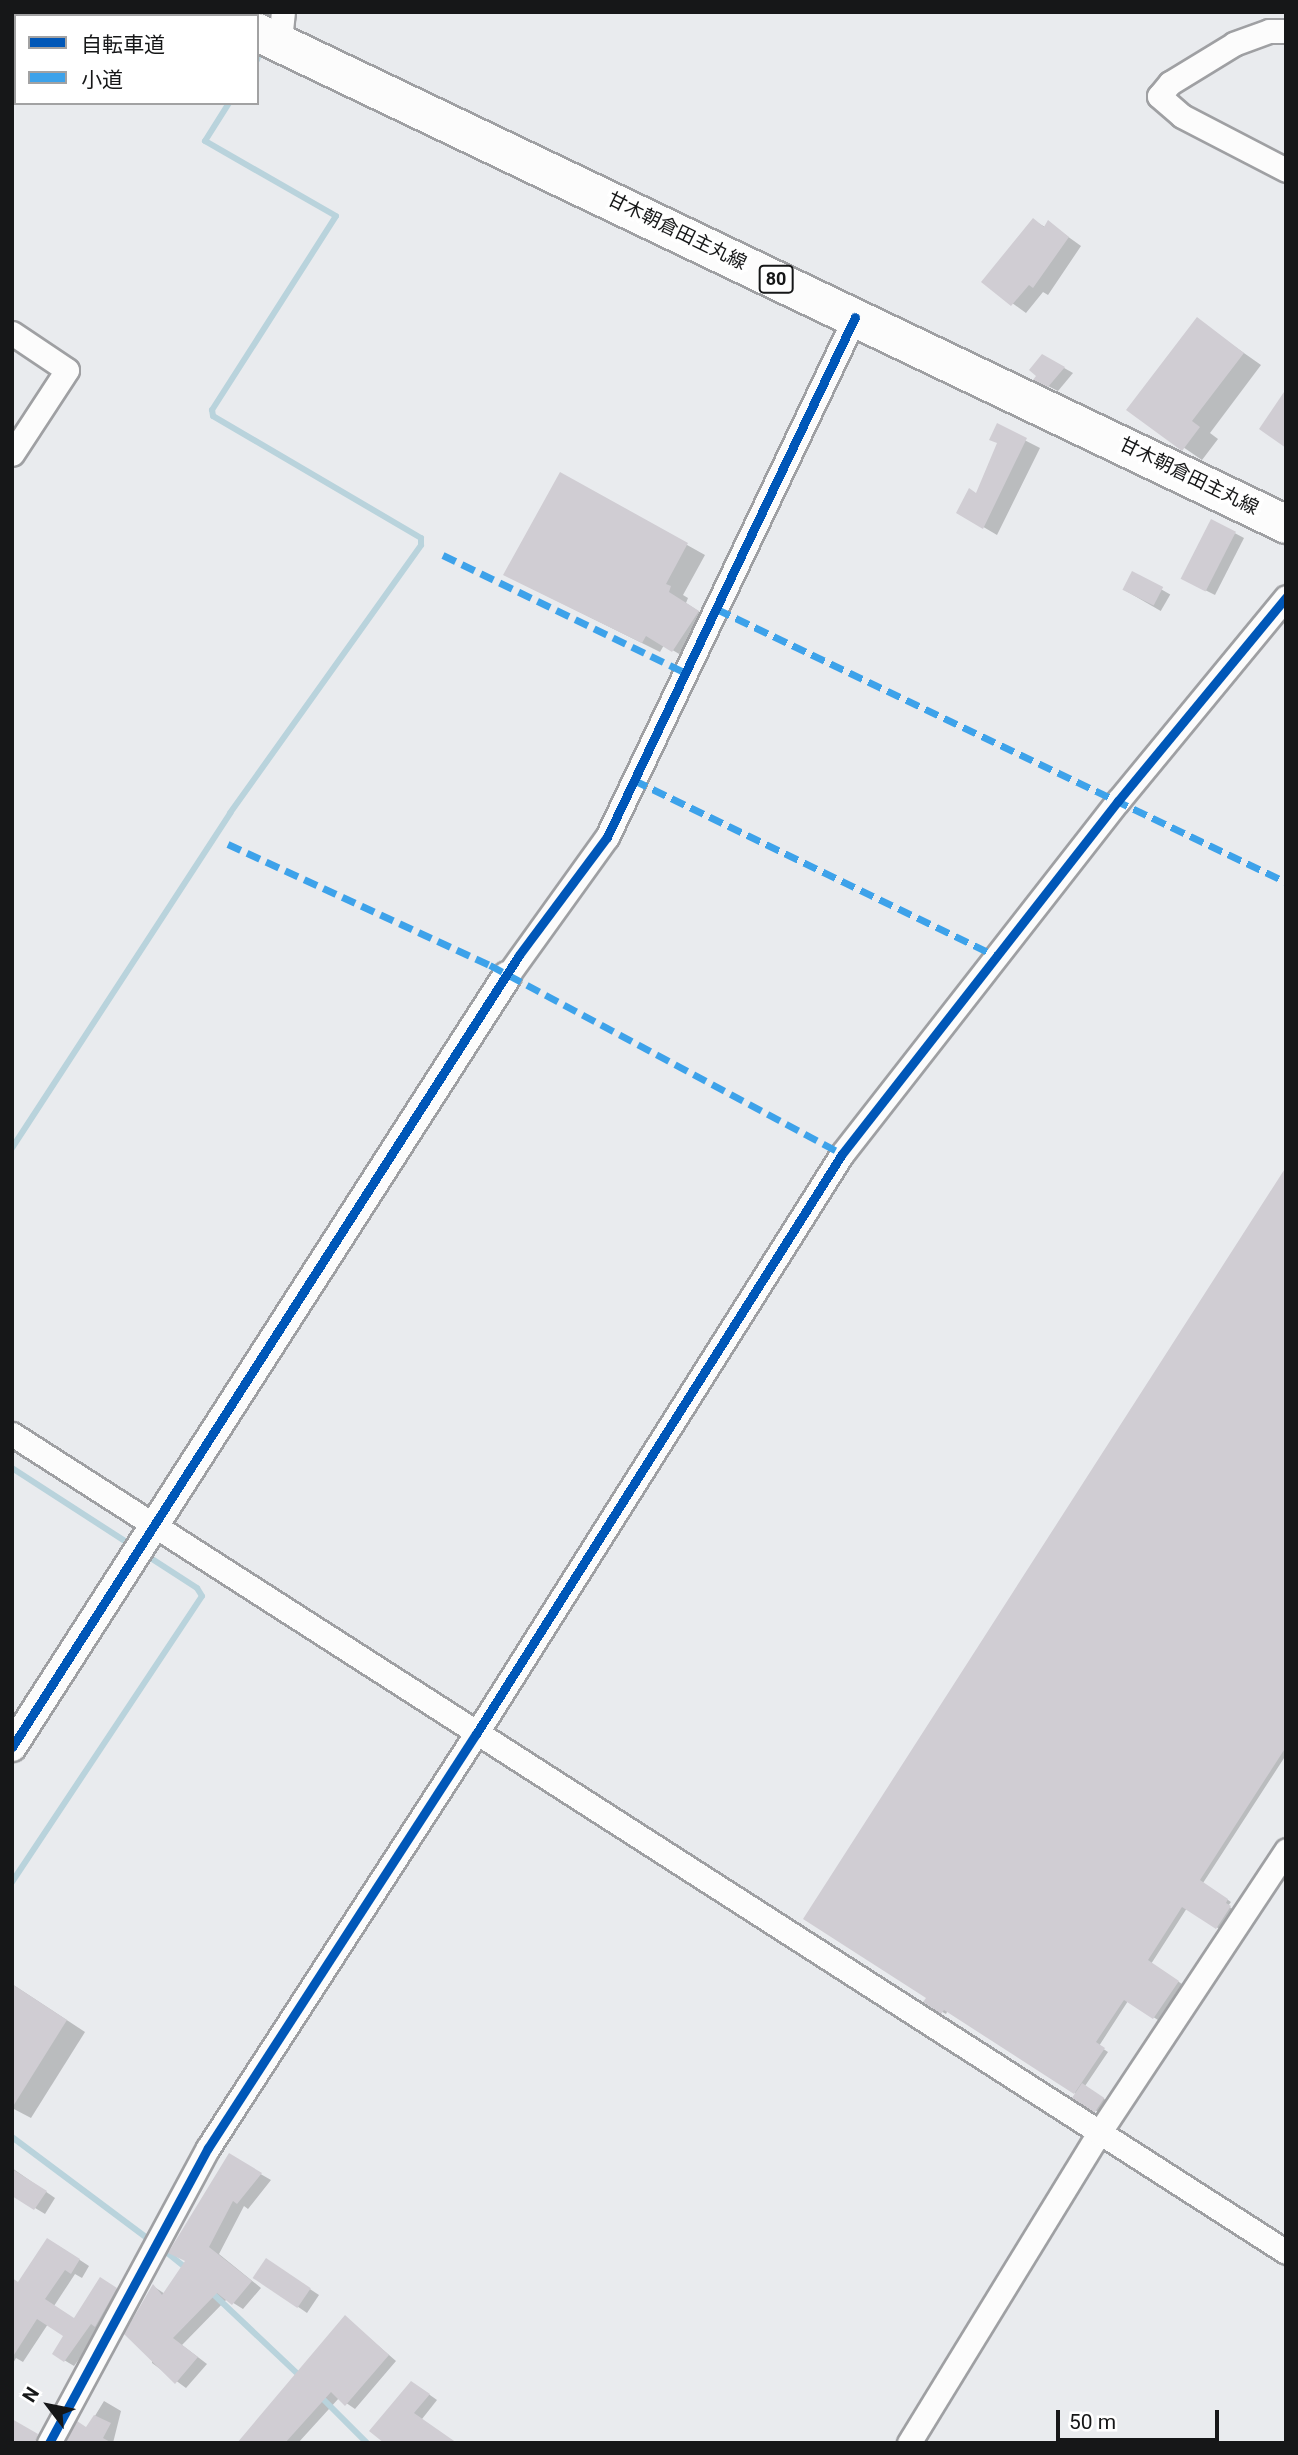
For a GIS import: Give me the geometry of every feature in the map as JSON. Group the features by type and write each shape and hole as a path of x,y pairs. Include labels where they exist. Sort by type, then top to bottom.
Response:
{"main road":[{"name":"甘木朝倉田主丸線","path":"272,25 855,317 1286,523"}],"street":[{"path":"1286,32 1269,32 1234,44 1170,83 1159,96 1182,116 1286,170"},
{"path":"12,1747 507,976 607,836 855,317"},
{"path":"12,333 66,370 12,454"},
{"path":"49,2443 208,2148 477,1734 842,1154 1118,801 1286,597"},
{"path":"12,1434 1286,2252"},
{"path":"909,2443 1099,2133 1286,1850"}],"building":[{"path":"1033,218 1044,227 1048,220 1069,237 1033,288 1029,285 1011,306 981,282"},
{"path":"1197,317 1244,353 1192,421 1200,427 1182,451 1126,410"},
{"path":"1042,354 1065,367 1048,387 1033,380 1036,376 1029,370"},
{"path":"1286,389 1286,448 1259,429"},
{"path":"997,423 1027,438 983,529 956,513 969,488 976,493 997,443 989,440"},
{"path":"560,472 688,543 666,584 671,586 669,592 699,611 672,652 646,636 642,643 503,575"},
{"path":"1211,519 1236,532 1206,591 1181,579"},
{"path":"1132,571 1163,587 1154,606 1122,590"},
{"path":"1286,1167 1286,1747 1200,1880 1228,1899 1226,1903 1231,1906 1216,1929 1182,1907 1148,1960 1179,1981 1153,2019 1124,2000 1096,2042 1105,2048 1074,2094 944,2010 941,2014 923,2002 926,1998 803,1919"},
{"path":"12,1984 67,2020 12,2108"},
{"path":"1082,2083 1104,2098 1094,2113 1072,2098"},
{"path":"229,2153 262,2173 237,2204 233,2201 209,2247 252,2281 232,2305 217,2293 173,2338 198,2357 175,2384 124,2334 153,2284 162,2295 185,2261 168,2253"},
{"path":"12,2169 47,2191 34,2210 12,2196"},
{"path":"47,2238 80,2259 71,2274 65,2270 45,2299 74,2318 100,2277 117,2288 95,2327 91,2324 64,2362 52,2354 63,2336 37,2319 12,2358 12,2278 18,2282"},
{"path":"266,2258 311,2288 297,2308 253,2278"},
{"path":"345,2315 389,2355 345,2406 331,2392 285,2443 237,2443"},
{"path":"411,2381 430,2394 414,2413 457,2443 384,2443 369,2431"},
{"path":"94,2415 111,2423 103,2438 112,2443 65,2443 77,2421 86,2427"},
{"path":"12,2419 38,2434 35,2443 12,2443"}],"waterway":[{"path":"259,54 261,48"},
{"path":"12,1148 230,813 421,545 421,538 213,416 212,410 336,216 205,141 228,105"},
{"path":"12,1468 131,1545"},
{"path":"12,1882 202,1596 197,1588 143,1553"},
{"path":"12,2137 151,2241"},
{"path":"160,2247 187,2269"},
{"path":"210,2291 301,2377"},
{"path":"319,2395 367,2443"}],"marked path":[{"path":"443,555 686,673"},
{"path":"717,609 1286,882"},
{"path":"634,780 997,956"},
{"path":"228,844 490,965 842,1154"}],"cycle path":[{"path":"12,1747 519,955 607,837 855,317"},
{"path":"49,2443 208,2148 476,1734 842,1154 1118,801 1286,597"}]}
